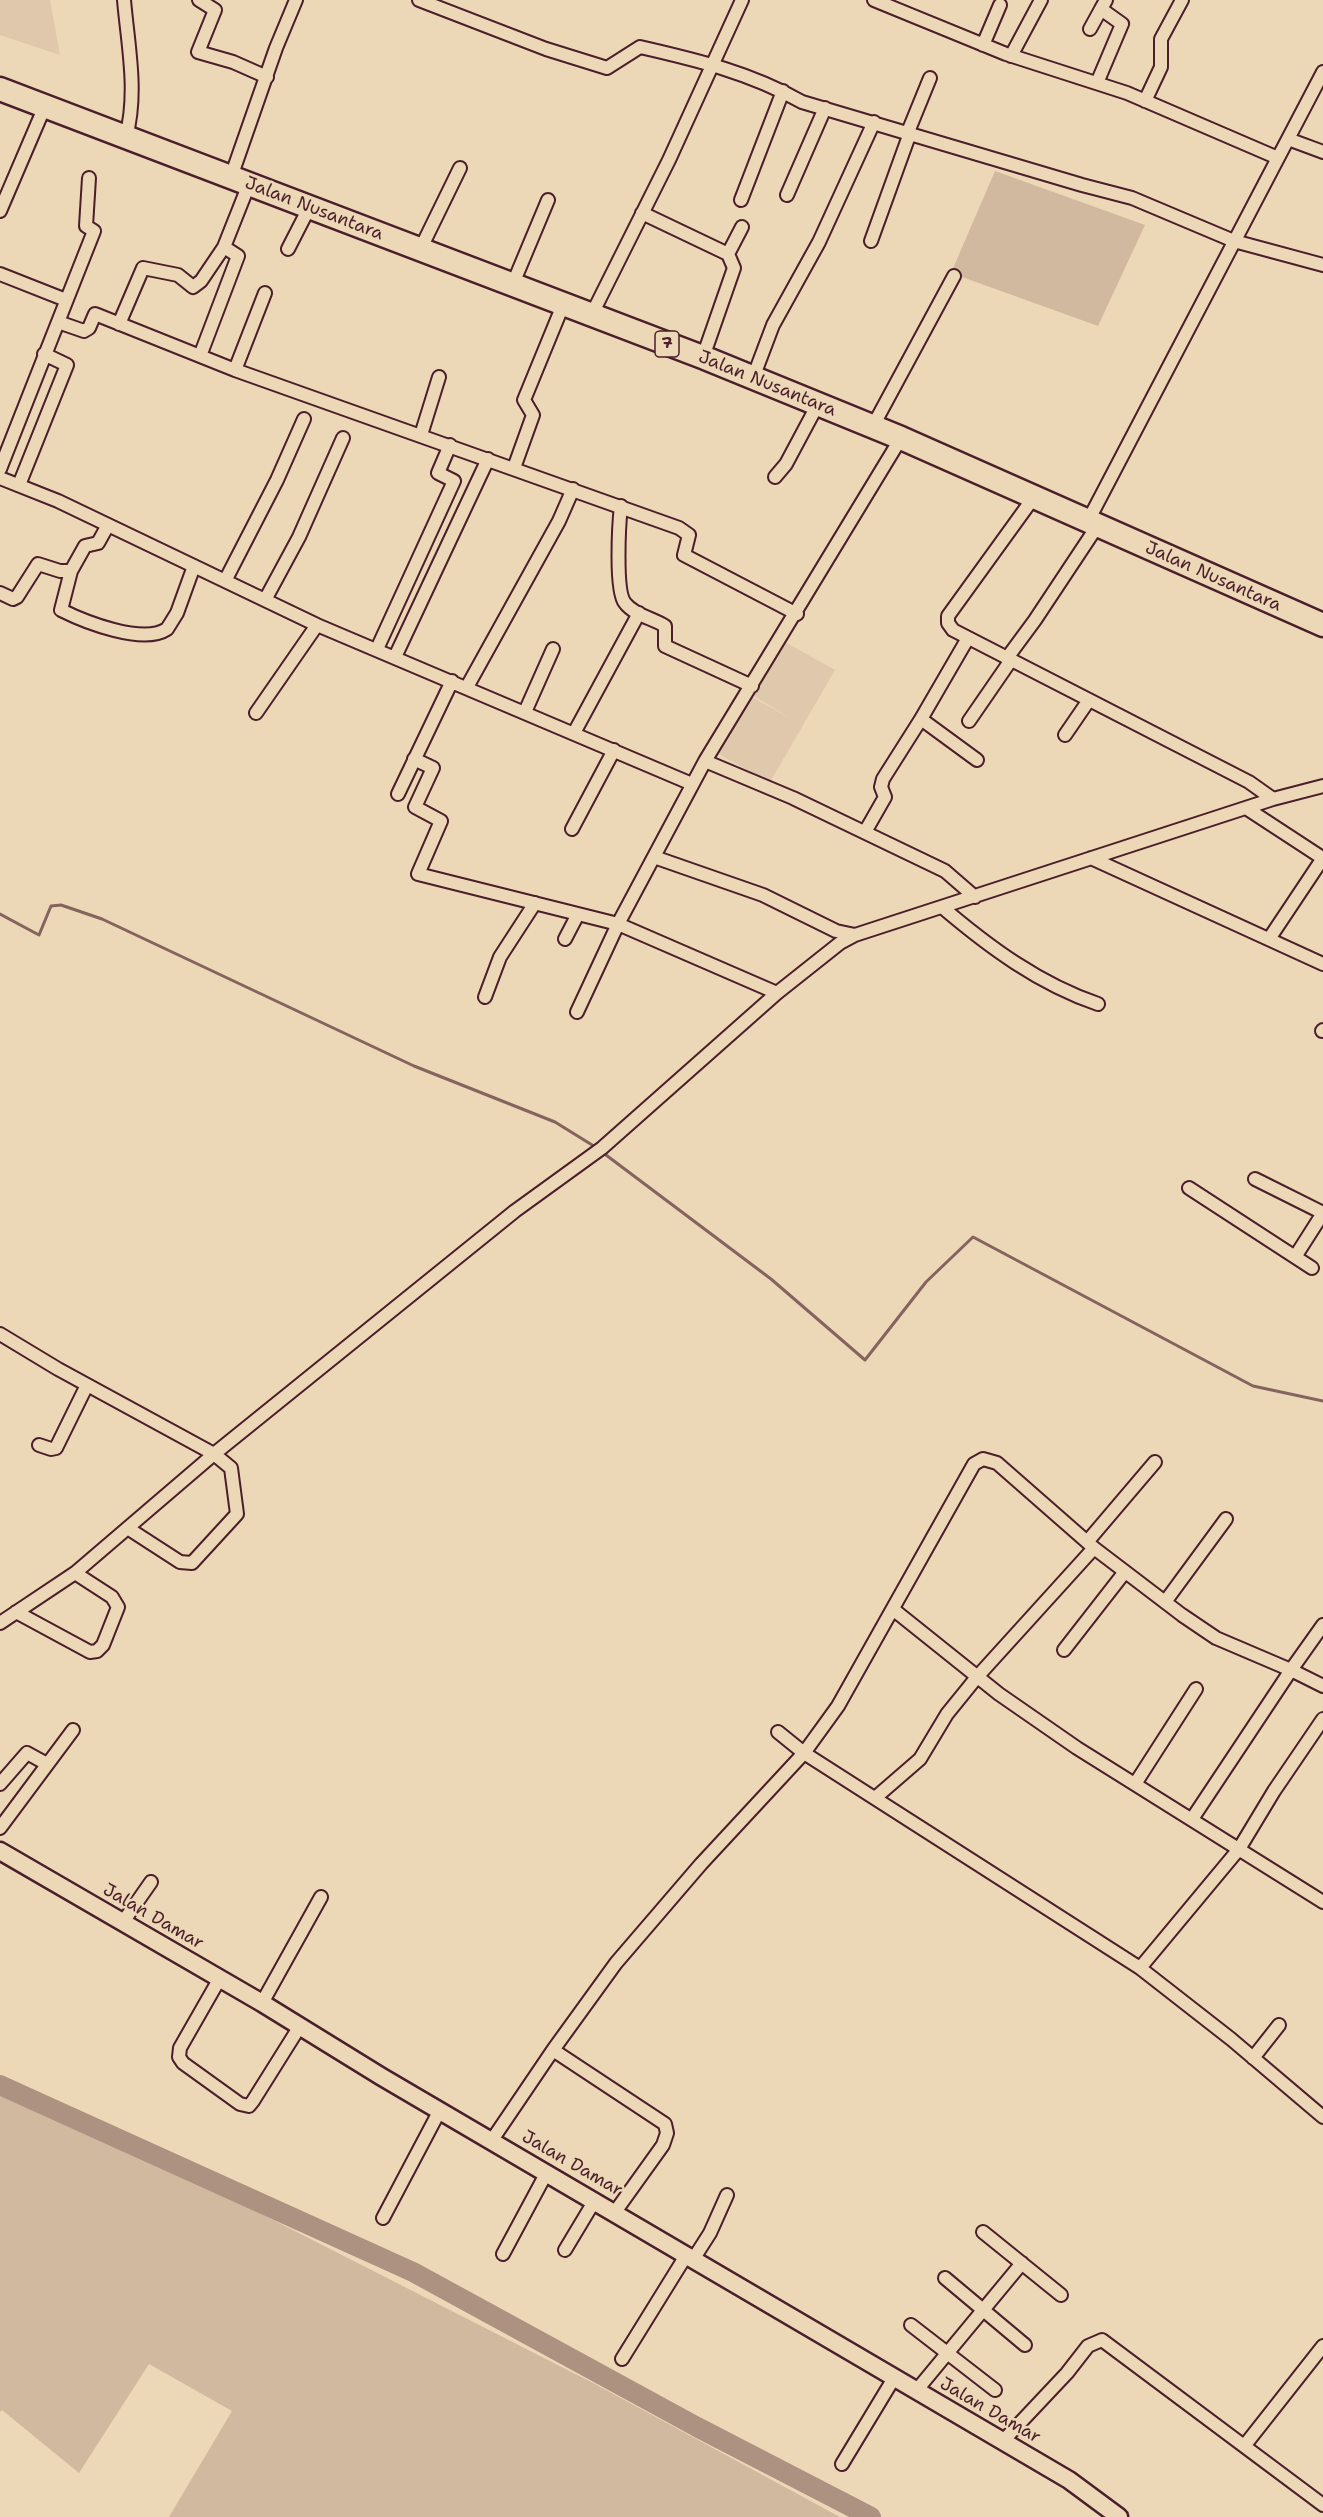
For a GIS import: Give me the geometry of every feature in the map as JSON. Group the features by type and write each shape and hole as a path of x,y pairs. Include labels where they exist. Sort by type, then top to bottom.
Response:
{"highway":[{"name":"Jalan Nusantara","path":"0,89 703,357 901,438 1323,625"}],"street":[{"path":"124,0 132,81 132,115 126,137"},
{"path":"199,0 214,10 198,52 233,62 267,77"},
{"path":"119,324 142,268 178,275 193,287 201,281 224,247 267,77 296,0"},
{"path":"419,0 546,49 607,68 640,47 712,64 771,84 802,102 1132,198 1234,242 1323,265"},
{"path":"591,316 742,0"},
{"path":"874,0 1011,56 1145,100 1278,158"},
{"path":"1011,56 1041,0"},
{"path":"1145,100 1161,67 1161,39 1182,0"},
{"path":"1090,29 1103,4 1122,24 1097,83"},
{"path":"983,45 1000,5"},
{"path":"969,721 1035,620 1093,523 1234,242 1323,72"},
{"path":"871,241 930,78"},
{"path":"741,200 783,91"},
{"path":"0,211 45,106"},
{"path":"787,195 825,108"},
{"path":"753,378 778,315 819,242 874,122"},
{"path":"1288,139 1323,152"},
{"path":"420,250 460,168"},
{"path":"0,469 94,231 86,225 89,178"},
{"path":"512,286 548,200"},
{"path":"288,249 309,208"},
{"path":"642,213 728,254 734,268 703,357"},
{"path":"728,254 742,227"},
{"path":"200,356 238,256 224,247"},
{"path":"0,274 66,300"},
{"path":"873,426 954,276"},
{"path":"235,370 265,293"},
{"path":"514,468 533,416 524,400 563,305"},
{"path":"58,322 84,332 89,328 95,314 235,370 686,531 689,537 684,555 797,614"},
{"path":"19,485 67,364 44,354"},
{"path":"421,435 439,377"},
{"path":"775,477 786,464 818,404"},
{"path":"225,581 277,480 304,419"},
{"path":"265,600 308,517 343,438"},
{"path":"577,1012 618,924 692,784 797,614 901,438"},
{"path":"377,649 454,481 438,473 450,445"},
{"path":"395,657 488,459"},
{"path":"0,478 108,525 317,625 692,784"},
{"path":"467,687 559,521 573,489"},
{"path":"1034,497 948,616 948,623 953,630 1250,782 1273,799"},
{"path":"621,506 618,540 620,593 625,604 665,626 664,646 752,687"},
{"path":"108,525 96,544 85,546 71,571 61,610 128,634 144,635 167,629 177,613 194,566"},
{"path":"0,592 13,598 17,597 38,564 60,571 71,571"},
{"path":"574,733 639,613"},
{"path":"256,713 317,625"},
{"path":"865,831 885,797 881,787 883,779 968,638"},
{"path":"525,712 554,649"},
{"path":"398,794 452,681"},
{"path":"1065,735 1089,700"},
{"path":"921,719 977,760"},
{"path":"572,829 614,750"},
{"path":"414,759 433,768 415,807 441,821 418,874 618,924 777,993"},
{"path":"705,761 865,831 945,871 975,897"},
{"path":"0,1623 75,1573 214,1454 515,1211 598,1151 777,993 840,943 855,935 942,906 1273,799 1323,786"},
{"path":"1246,808 1322,858 1269,939"},
{"path":"654,857 763,895 836,931 855,935"},
{"path":"1091,858 1323,964"},
{"path":"485,997 500,957 535,903"},
{"path":"942,906 1005,957 1050,984 1098,1004"},
{"path":"565,939 578,914"},
{"path":"1256,1179 1323,1213 1295,1257"},
{"path":"1189,1188 1312,1268"},
{"path":"0,1334 224,1460 234,1476 237,1514 197,1558 188,1564 180,1562 129,1528"},
{"path":"39,1445 51,1449 56,1448 87,1385"},
{"path":"492,2140 616,1963 701,1864 804,1753 838,1706 974,1464 983,1459 997,1463 1124,1573 1216,1638 1323,1686"},
{"path":"875,1798 920,1759 947,1714 1091,1545 1155,1462"},
{"path":"1165,1602 1226,1519"},
{"path":"16,1612 90,1652 97,1652 103,1645 118,1607 112,1598 75,1573"},
{"path":"1064,1650 1124,1573"},
{"path":"894,1610 977,1677 1077,1748 1323,1902"},
{"path":"1192,1819 1323,1625"},
{"path":"1135,1784 1196,1689"},
{"path":"1140,1968 1239,1849 1274,1791 1323,1719"},
{"path":"0,1828 73,1730"},
{"path":"778,1732 804,1753 1140,1968 1323,2117"},
{"path":"0,1784 27,1753 47,1764"},
{"name":"Jalan Damar","path":"0,1851 220,1978 1069,2480 1119,2517"},
{"path":"123,1922 150,1882"},
{"path":"262,2003 321,1897"},
{"path":"220,1978 180,2048 179,2056 183,2063 240,2104 249,2106 254,2101 300,2026"},
{"path":"1253,2058 1280,2025"},
{"path":"553,2050 665,2124 667,2133 663,2145 615,2212"},
{"path":"383,2218 440,2110"},
{"path":"502,2254 547,2172"},
{"path":"622,2359 690,2256 710,2233 727,2195"},
{"path":"566,2250 595,2200"},
{"path":"983,2232 1061,2295"},
{"path":"916,2391 985,2311 1022,2263"},
{"path":"945,2278 1025,2345"},
{"path":"911,2325 995,2390"},
{"path":"1003,2441 1067,2373 1089,2346 1098,2340 1107,2343 1323,2505"},
{"path":"1245,2445 1323,2346"},
{"path":"842,2464 894,2378"}],"shaded area":[{"path":"0,0 50,0 60,55 0,35"},
{"path":"995,171 1145,225 1098,326 951,273"},
{"path":"785,642 835,670 770,782 718,754 752,697 795,721 754,696"},
{"path":"0,2090 83,2123 595,2384 840,2517 169,2517 232,2411 149,2364 79,2473 2,2410 0,2412"}],"waterway":[{"path":"0,914 39,935 51,906 61,905 102,919 414,1066 555,1122 597,1148"},
{"path":"602,1152 771,1279 865,1360 926,1282 973,1237 1253,1386 1323,1401"},
{"path":"0,2085 413,2272 697,2427 871,2517"}]}
